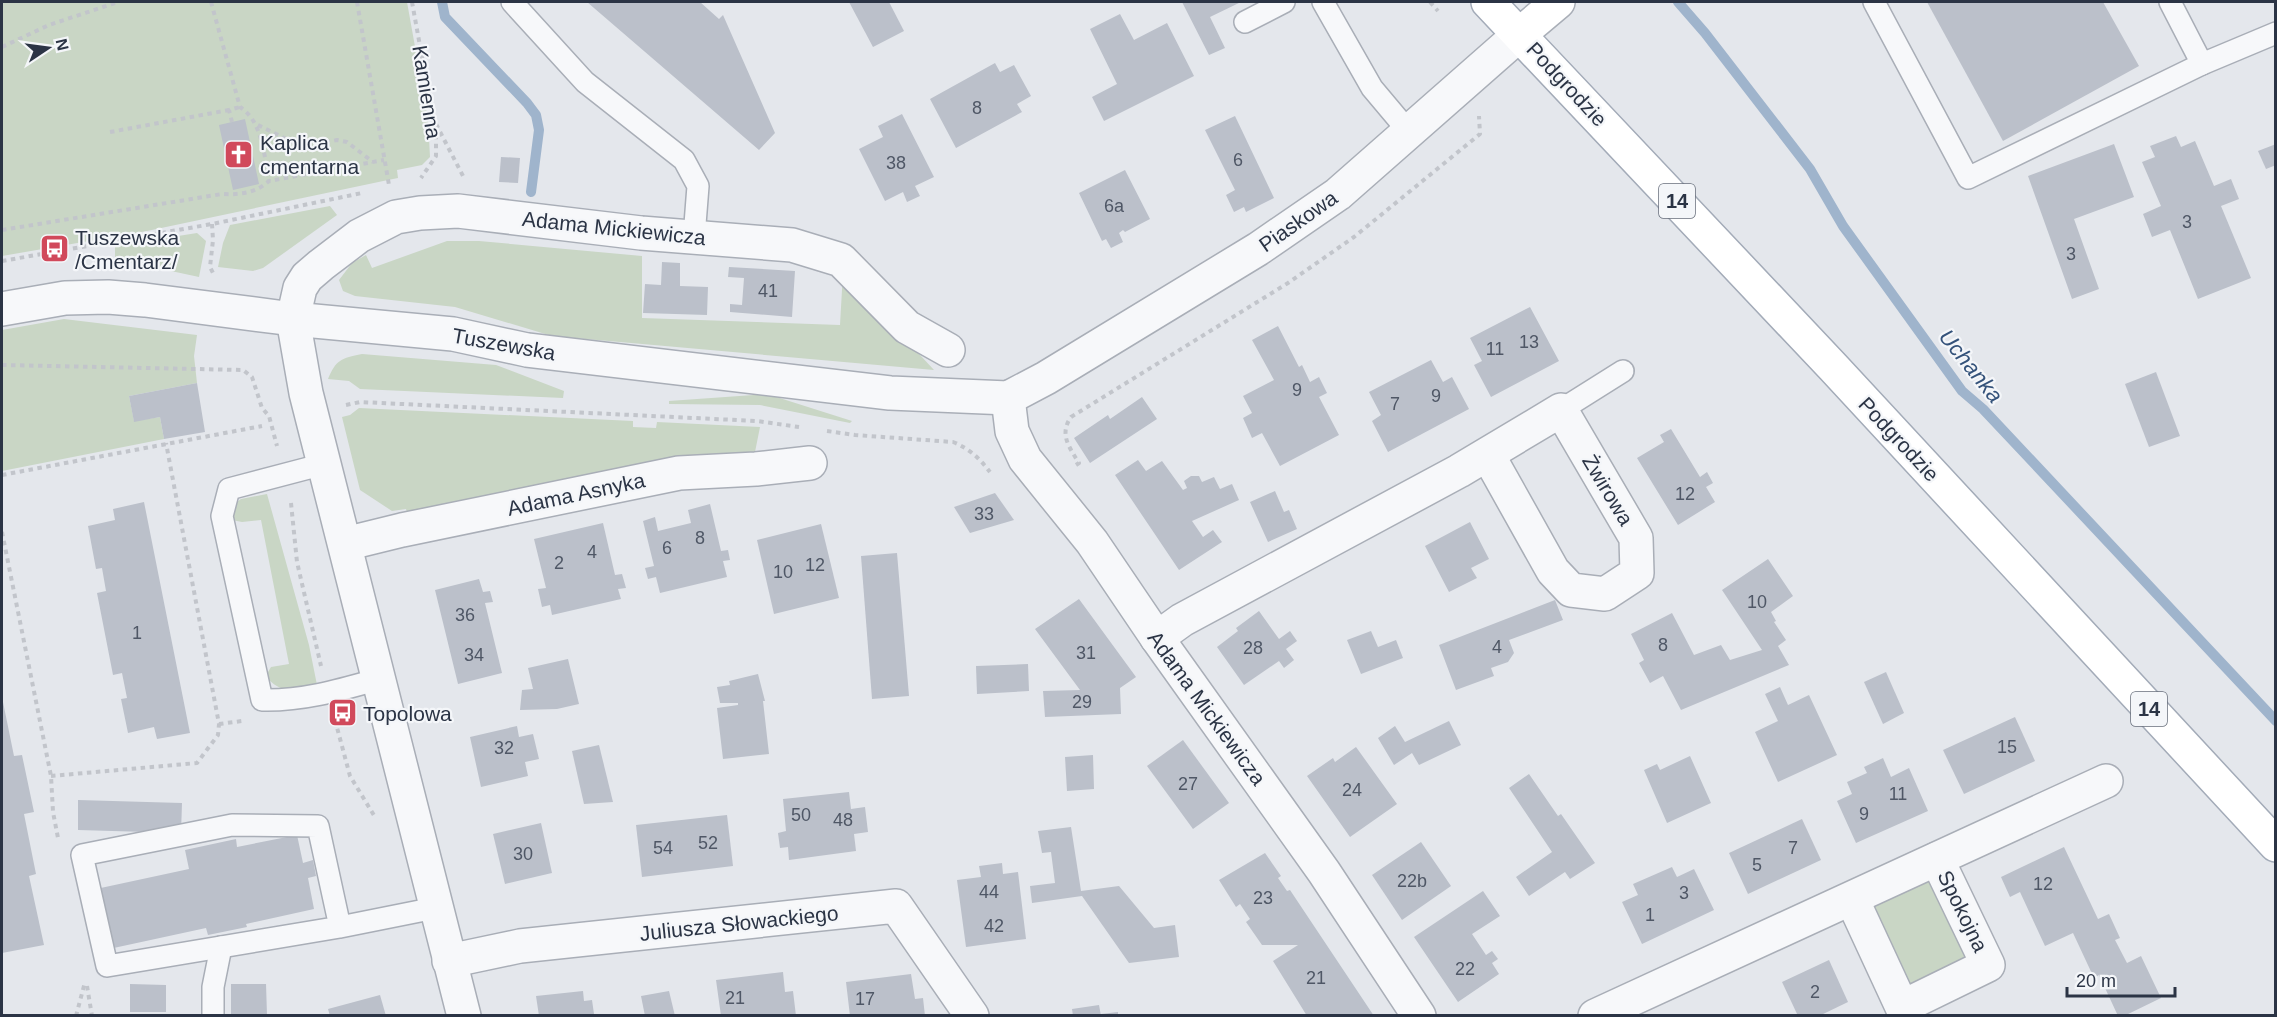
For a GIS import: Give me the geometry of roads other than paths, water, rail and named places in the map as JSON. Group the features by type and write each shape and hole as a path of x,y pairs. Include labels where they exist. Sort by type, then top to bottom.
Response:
{"main road":[{"name":"14","path":"1488,2 1520,34"},
{"name":"Piaskowa","path":"1520,34 1558,2"},
{"name":"Podgrodzie","path":"1520,34 2276,845"}],"street":[{"name":"Piaskowa","path":"1008,398 1046,378 1295,225 1338,194 1520,34"},
{"name":"Adama Mickiewicza","path":"293,319 300,288 308,277 359,236 408,215 458,211 641,233 792,245 841,260 907,327 948,350"},
{"name":"Tuszewska","path":"2,309 65,298 108,297 293,319 453,334 527,350 890,393 1008,398"},
{"path":"293,319 310,412 464,1016"},
{"name":"Adama Mickiewicza","path":"1008,398 1012,431 1025,459 1092,542 1157,638 1324,872 1419,1016"},
{"path":"1157,638 1182,620 1488,455 1561,410"},
{"name":"Żwirowa","path":"1488,455 1553,571 1571,590 1605,594 1637,573 1636,538 1561,410"},
{"name":"Adama Asnyka","path":"345,544 402,530 679,473 756,469 810,463"},
{"name":"Spokojna","path":"1595,1016 2106,780"},
{"name":"Spokojna","path":"1852,899 1902,1006 1988,965 1937,859"},
{"name":"Juliusza Słowackiego","path":"449,961 520,946 896,906 972,1016"}],"lane":[{"path":"512,2 585,82 684,160 698,186 694,237"},
{"path":"1245,22 1284,2"},
{"path":"1323,2 1372,88 1409,132"},
{"path":"1874,2 1968,178 2202,64 2276,33"},
{"path":"2170,2 2202,64"},
{"path":"1561,410 1623,372"},
{"path":"324,464 229,489 222,516 262,700 288,701 379,679"},
{"path":"340,927 318,826 232,825 82,855 107,966 340,927 435,908"},
{"path":"208,1013 221,947"}],"waterway":[{"path":"442,2 445,17 536,115 539,130 531,192"},
{"name":"Uchanka","path":"1678,2 1705,33 1810,169 1843,226 1962,391 1983,409 2276,721"}],"place":[{"name":"Kaplica cmentarna","path":"239,154"},
{"name":"Tuszewska /Cmentarz/","path":"54,249"},
{"name":"Topolowa","path":"342,713"}]}
